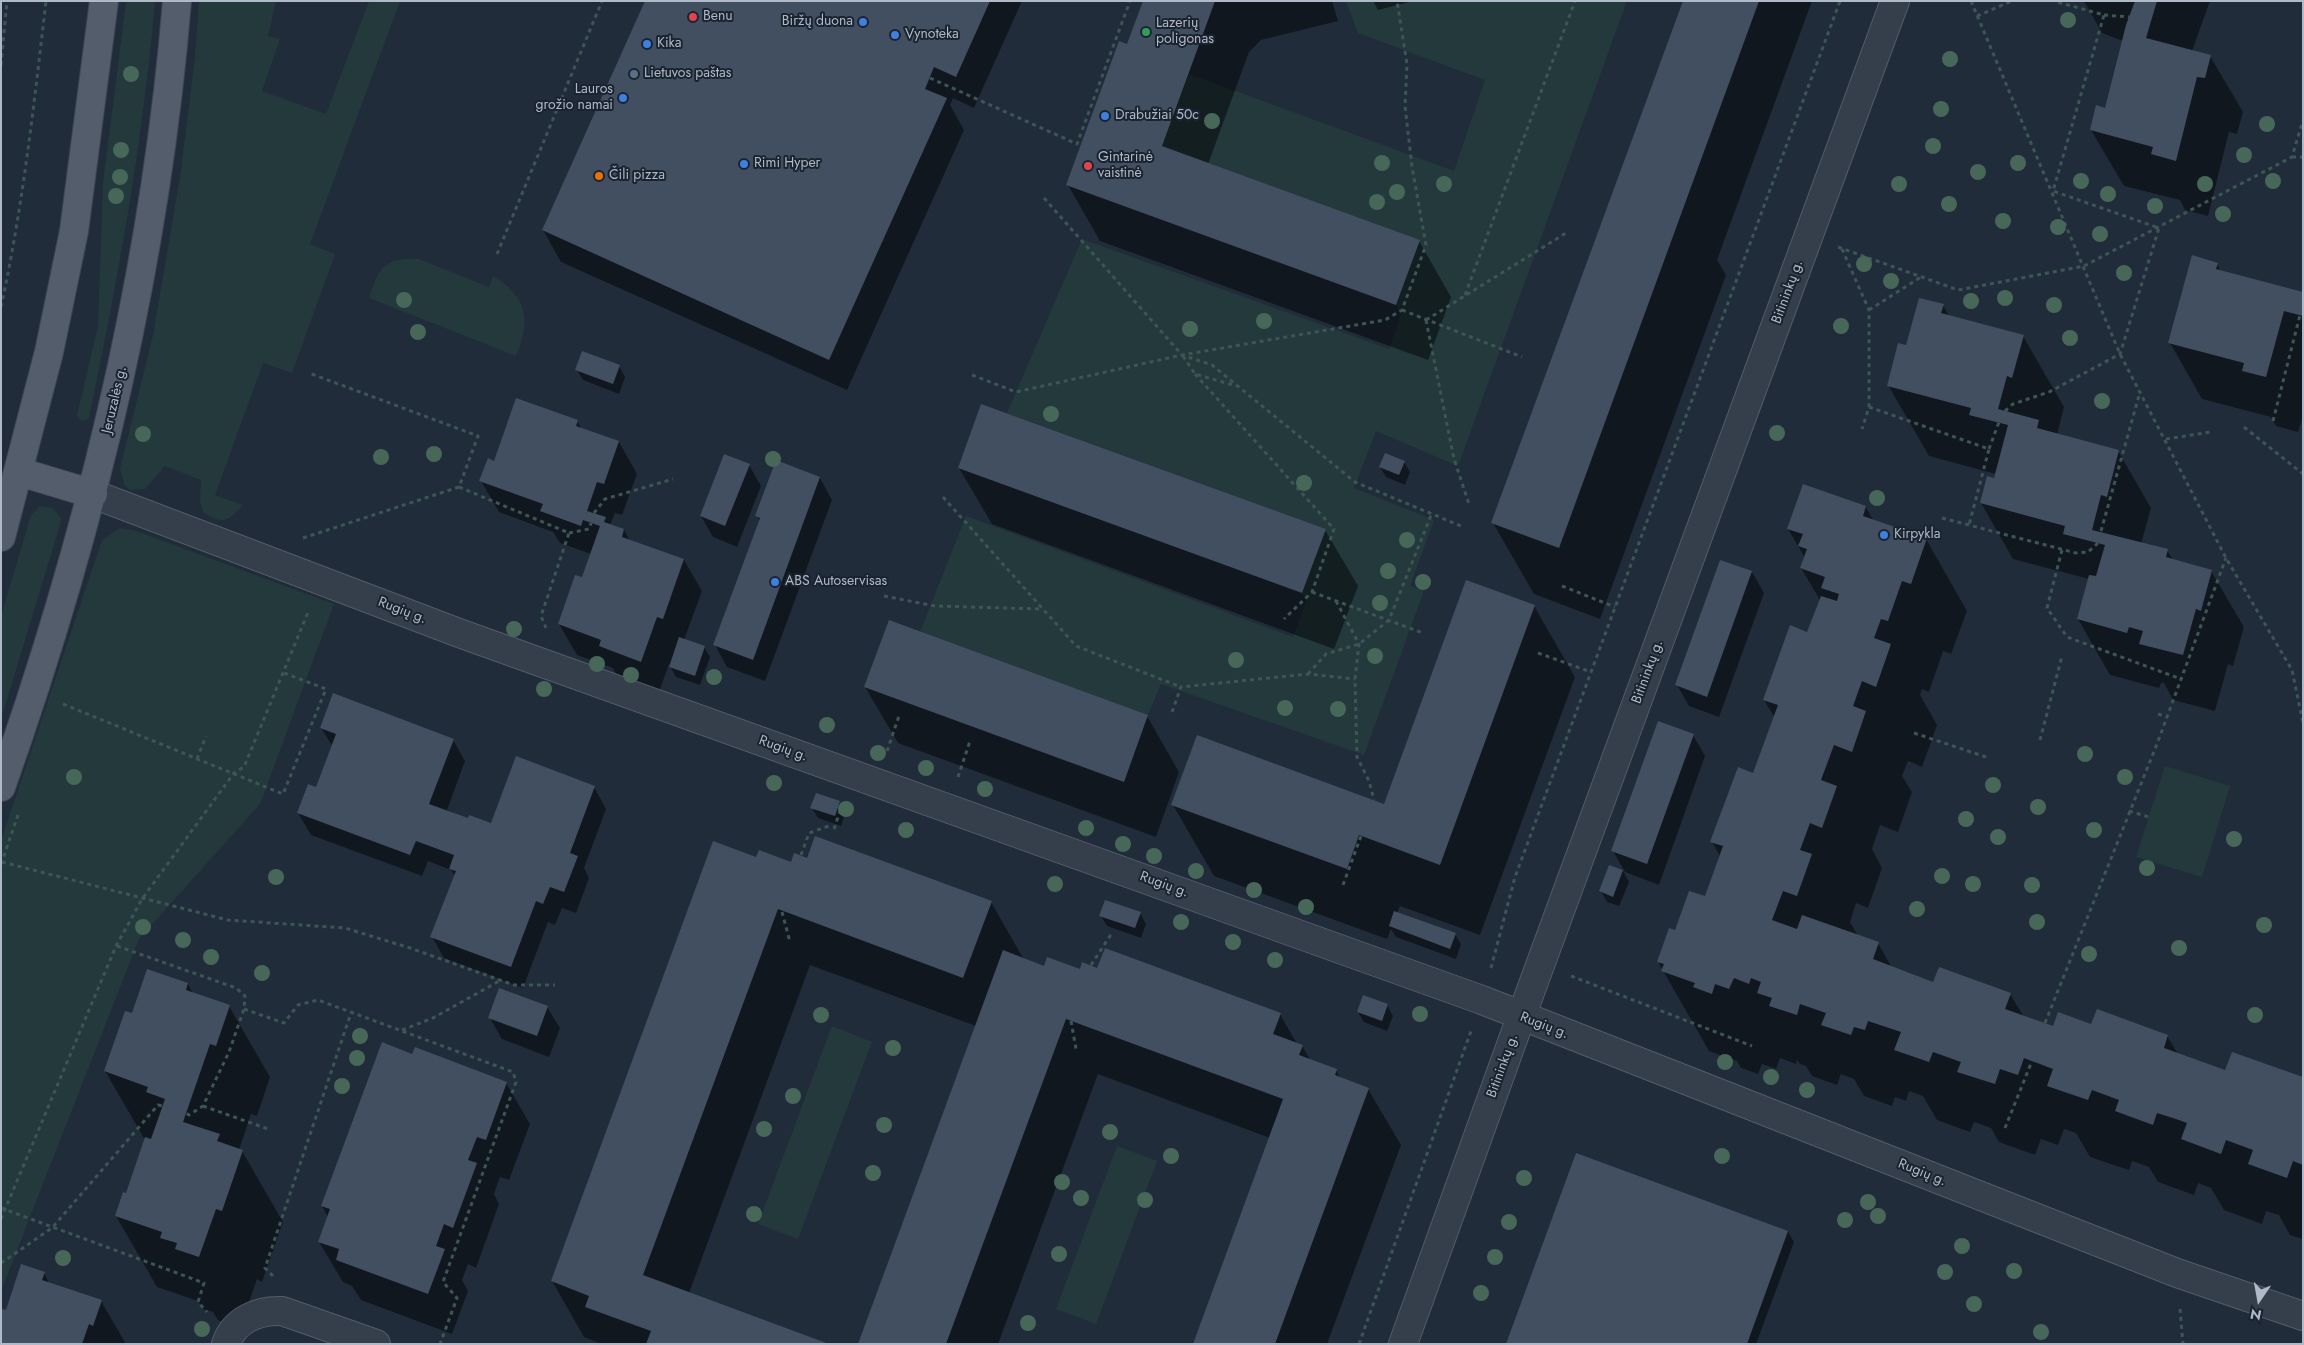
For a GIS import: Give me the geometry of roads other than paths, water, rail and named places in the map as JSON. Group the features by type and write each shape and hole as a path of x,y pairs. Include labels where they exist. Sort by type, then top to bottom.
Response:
{"main road":[{"path":"1,537 20,472 49,352 74,231 104,1"},
{"name":"Jeruzalės g.","path":"1,787 29,708 94,494 134,314 160,148 177,1"},
{"name":"Rugių g.","path":"20,472 94,494"}],"street":[{"name":"Bitininkų g.","path":"1403,1344 1540,964 1895,1"},
{"name":"Rugių g.","path":"94,494 563,670 1482,1000 1521,1017 2177,1273 2303,1316"},
{"path":"228,1340 240,1322 268,1310 282,1311 376,1344"}],"place":[{"name":"Benu","path":"693,17"},
{"name":"Biržų duona","path":"863,22"},
{"name":"Lazerių poligonas","path":"1146,32"},
{"name":"Vynoteka","path":"895,35"},
{"name":"Kika","path":"647,44"},
{"name":"Lietuvos paštas","path":"634,74"},
{"name":"Lauros grožio namai","path":"623,98"},
{"name":"Drabužiai 50c","path":"1105,116"},
{"name":"Rimi Hyper","path":"744,164"},
{"name":"Gintarinė vaistinė","path":"1088,166"},
{"name":"Čili pizza","path":"599,176"},
{"name":"Kirpykla","path":"1884,535"},
{"name":"ABS Autoservisas","path":"775,582"}]}
